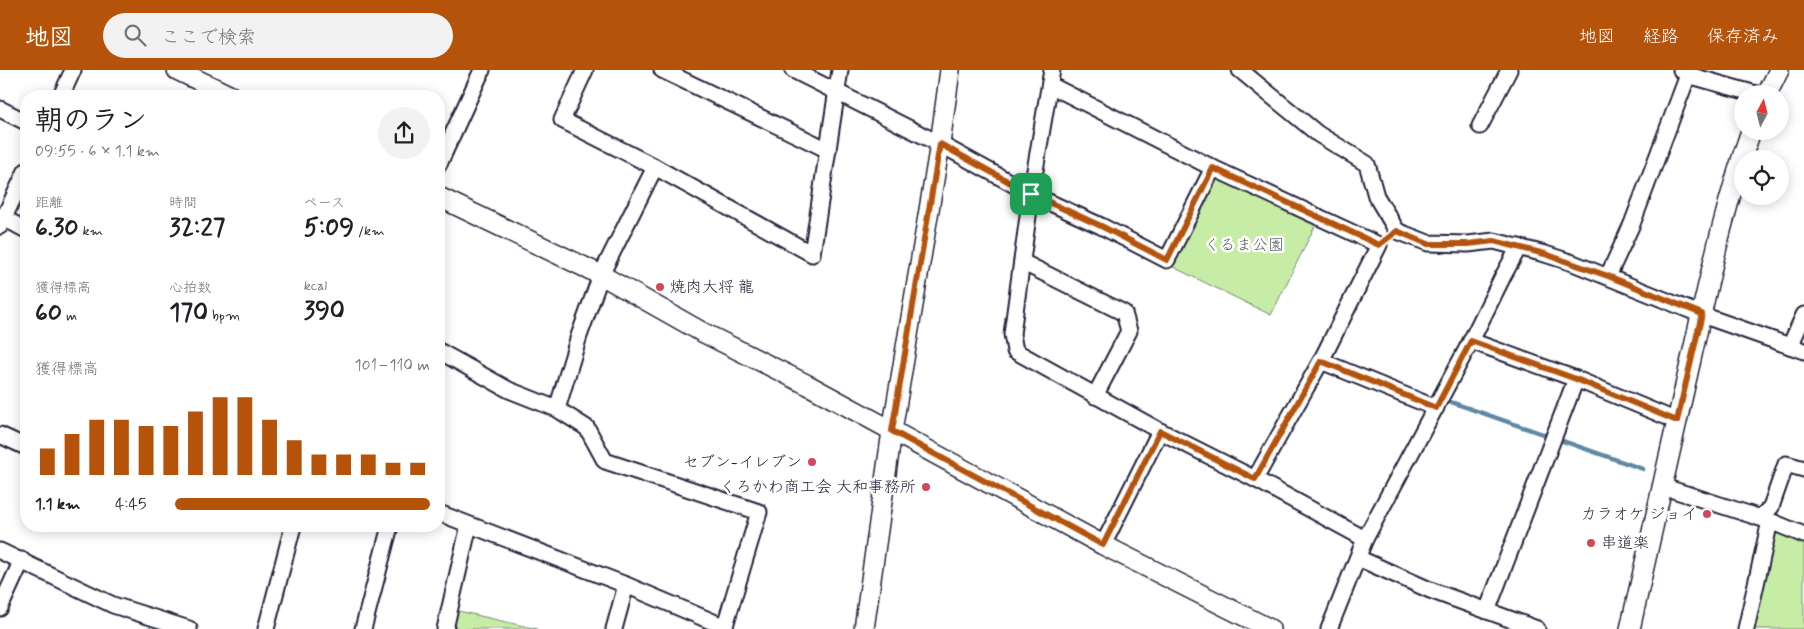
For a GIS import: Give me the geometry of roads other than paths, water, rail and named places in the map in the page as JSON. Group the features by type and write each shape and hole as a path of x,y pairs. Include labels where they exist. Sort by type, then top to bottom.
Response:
{"street":[{"path":"64,90 73,70"},
{"path":"177,70 219,90"},
{"path":"445,151 482,70"},
{"path":"585,70 562,120 654,167 812,254 840,70"},
{"path":"662,70 828,150"},
{"path":"793,70 837,94 940,144 1031,194 1101,226 1167,260 1213,168"},
{"path":"864,629 892,431 940,144 950,70"},
{"path":"1240,70 1318,134 1367,164 1376,196 1397,231 1428,244 1468,244 1494,241 1573,263 1702,314 1797,348 1804,314"},
{"path":"1772,85 1779,70"},
{"path":"1480,126 1504,72"},
{"path":"1608,276 1632,224 1684,72 1734,87"},
{"path":"1365,540 1255,479 1095,396 1015,351 1012,334 1031,194 1051,77 1213,168 1379,245"},
{"path":"0,108 20,119"},
{"path":"1630,629 1661,486 1702,314 1730,201 1748,140"},
{"path":"557,410 579,336 601,275 654,167"},
{"path":"20,183 1,220 20,228"},
{"path":"445,200 601,275 702,332 808,385 1103,545 1270,629"},
{"path":"1255,479 1321,361 1379,245 1397,231"},
{"path":"1328,629 1365,540 1519,248"},
{"path":"1022,262 1124,313 1129,331 1095,396"},
{"path":"1471,341 1576,379 1677,421"},
{"path":"445,354 509,390 557,410 588,428 605,461 759,512 724,628 626,585 445,515"},
{"path":"1321,361 1436,408"},
{"path":"1487,611 1576,379"},
{"path":"1103,545 1160,431"},
{"path":"0,435 20,445"},
{"path":"1746,629 1765,516 1786,464 1804,469"},
{"path":"1661,486 1765,516 1804,535"},
{"path":"445,629 469,525"},
{"path":"266,629 291,532"},
{"path":"364,629 388,532"},
{"path":"0,551 22,560 113,606 189,629"},
{"path":"1358,558 1430,590 1537,629"},
{"path":"0,608 22,560"},
{"path":"614,629 626,585"}],"waterway":[{"path":"1451,402 1643,469"},
{"path":"1690,487 1702,492"}],"place":[{"name":"焼肉大将 龍","path":"660,287"},
{"name":"セブン-イレブン","path":"812,462"},
{"name":"くろかわ商工会 大和事務所","path":"926,487"},
{"name":"カラオケ ジョイ","path":"1707,514"},
{"name":"串道楽","path":"1591,543"}],"park label":[{"name":"くるま公園","path":"1244,245"}]}
